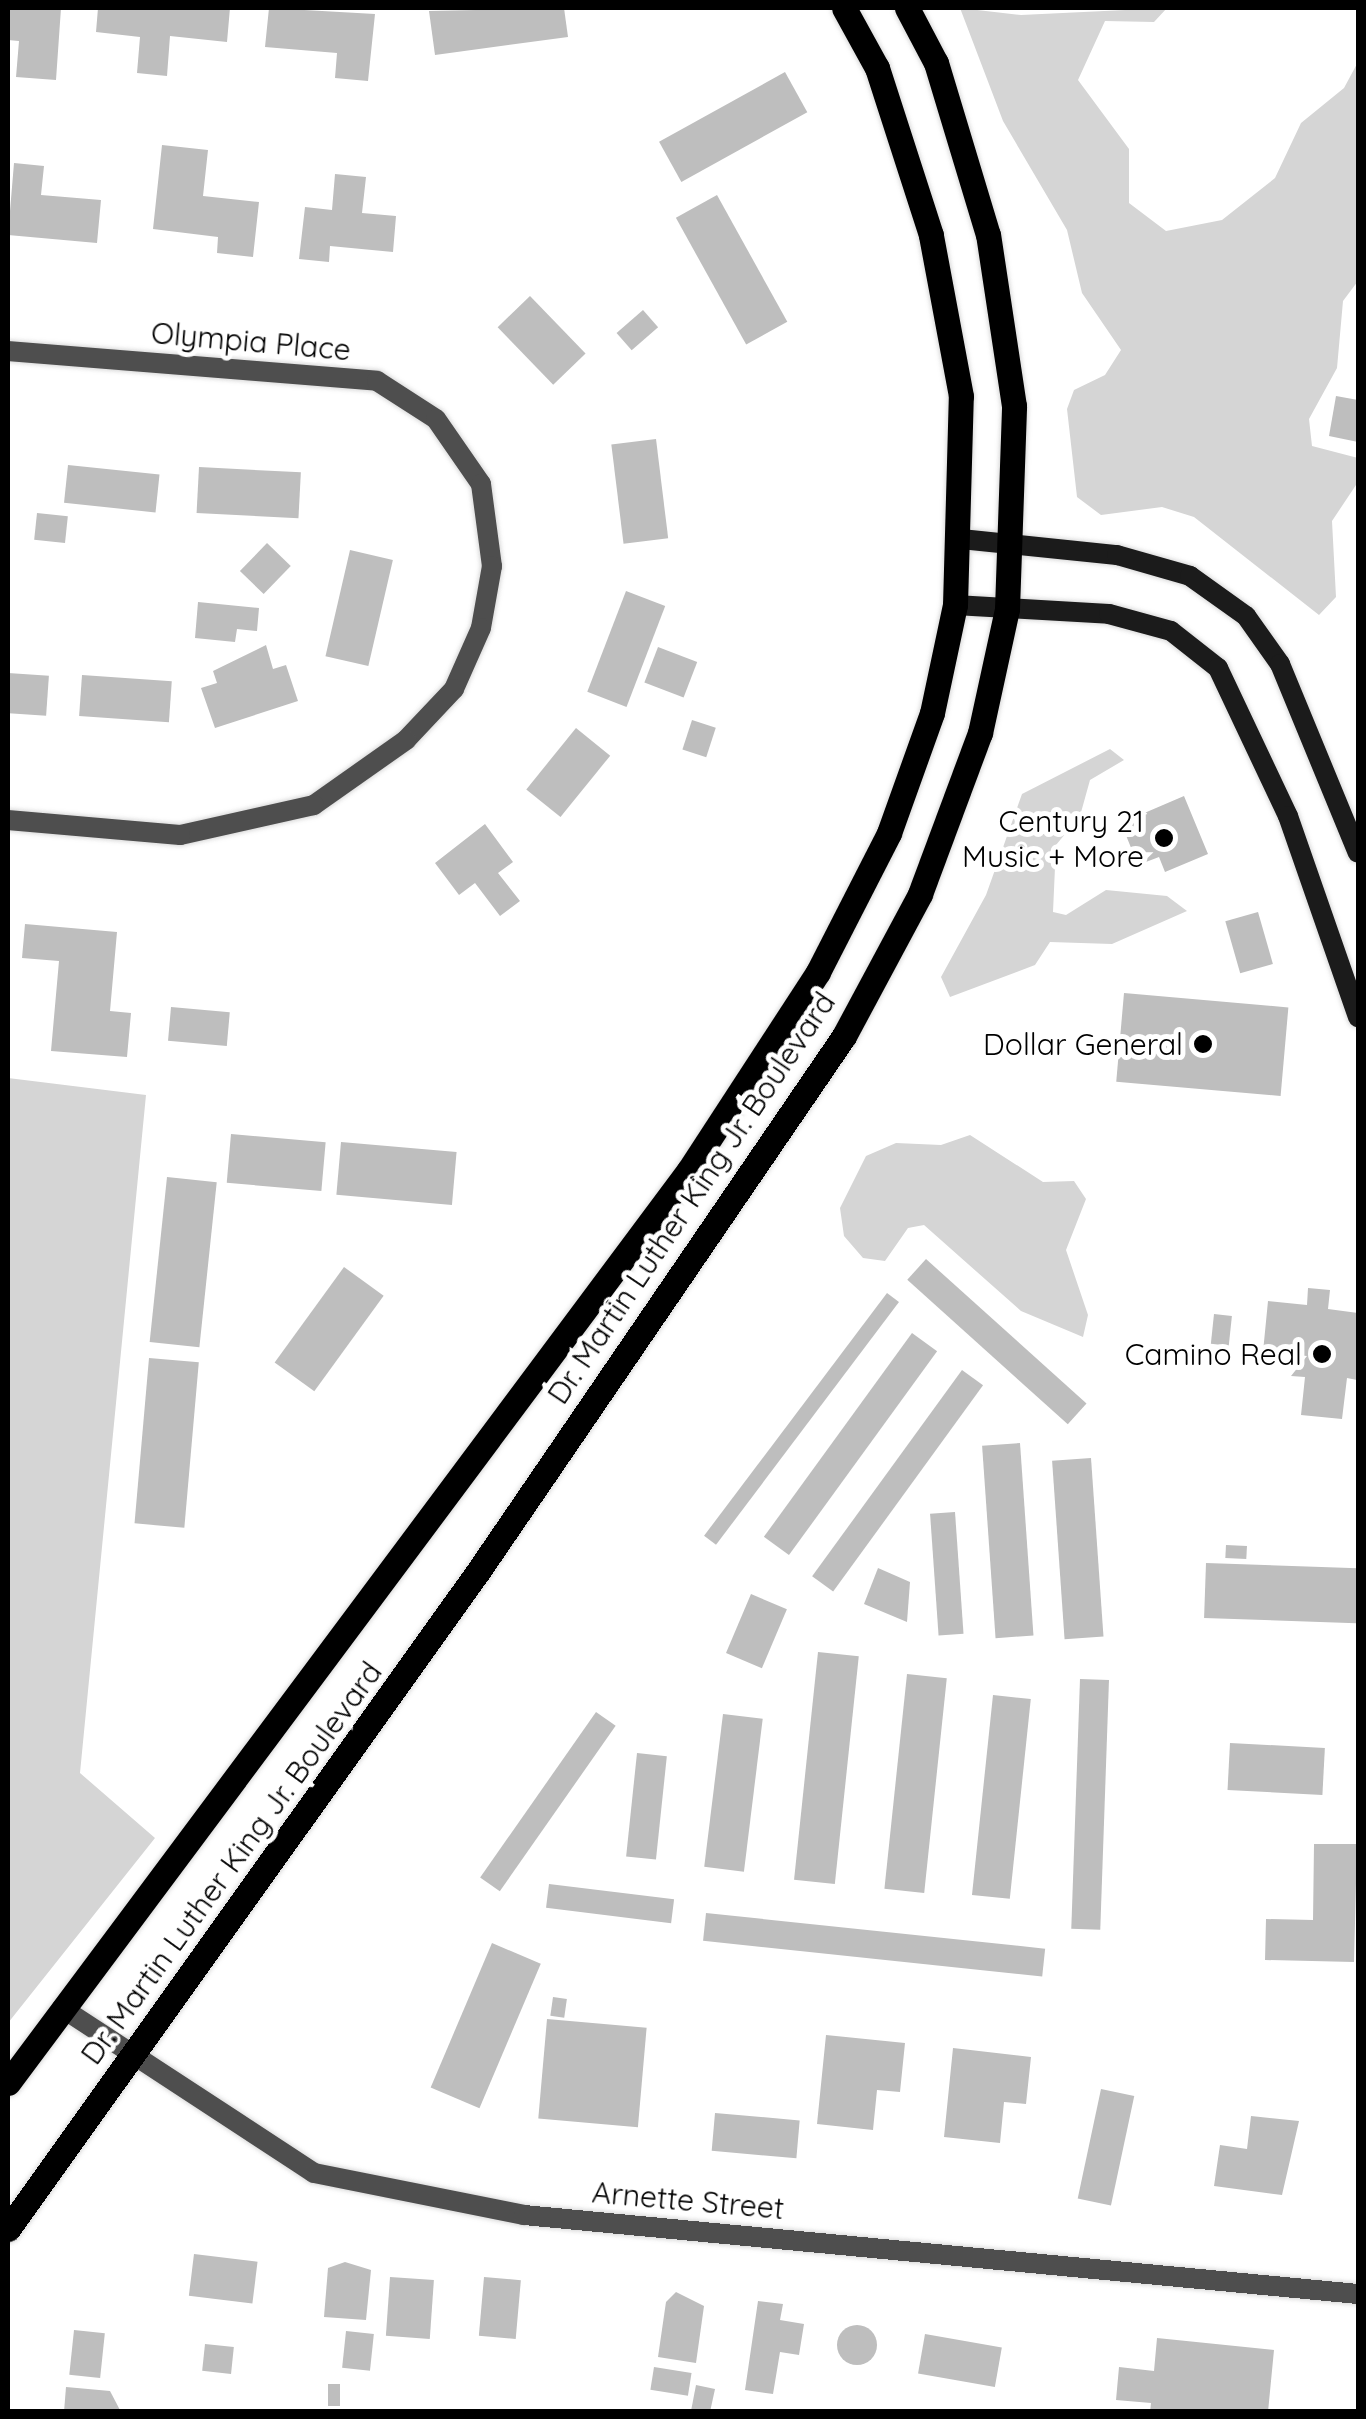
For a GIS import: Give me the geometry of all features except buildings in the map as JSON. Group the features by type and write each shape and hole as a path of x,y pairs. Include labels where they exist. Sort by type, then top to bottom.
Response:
{"main road":[{"name":"Dr. Martin Luther King Jr. Boulevard","path":"8,2083 689,1170 818,972 890,833 932,713 954,605 961,538 961,396 932,235 876,68 844,8"},
{"name":"Dr. Martin Luther King Jr. Boulevard","path":"8,2229 135,2053 844,1036 920,894 980,733 1007,609 1014,542 1014,406 988,234 936,63 907,8"}],"street":[{"name":"Olympia Place","path":"8,351 377,381 436,418 481,484 492,566 481,628 454,689 406,740 314,805 180,835 8,820"},
{"path":"961,538 1014,542 1190,576 1246,616 1280,664 1358,853"},
{"path":"954,605 1110,614 1171,631 1218,668 1286,811 1358,1018"},
{"name":"Arnette Street","path":"62,2008 314,2173 524,2214 1358,2294"}],"shaded area":[{"path":"960,8 1021,15 1167,8 1154,22 1105,21 1078,80 1129,149 1129,203 1166,231 1222,220 1275,178 1301,123 1344,88 1358,62 1358,281 1343,301 1337,368 1309,419 1312,446 1358,458 1358,482 1332,521 1336,597 1319,615 1194,517 1162,507 1101,515 1077,497 1067,409 1074,390 1105,375 1121,350 1082,293 1067,230 1003,121"},
{"path":"1110,749 1124,760 1090,780 1080,816 1056,845 1053,912 1066,915 1106,890 1167,896 1187,911 1112,944 1050,942 1035,965 950,997 941,977 986,895 1022,794"},
{"path":"8,1078 146,1095 80,1773 155,1838 8,2023"},
{"path":"970,1135 1043,1182 1074,1181 1086,1199 1066,1250 1088,1315 1083,1337 1021,1311 924,1225 908,1228 885,1261 863,1258 844,1236 840,1208 866,1156 896,1143 941,1145"}],"place":[{"name":"Century 21 Music + More","path":"1164,838"},
{"name":"Dollar General","path":"1203,1044"},
{"name":"Camino Real","path":"1322,1354"}]}
